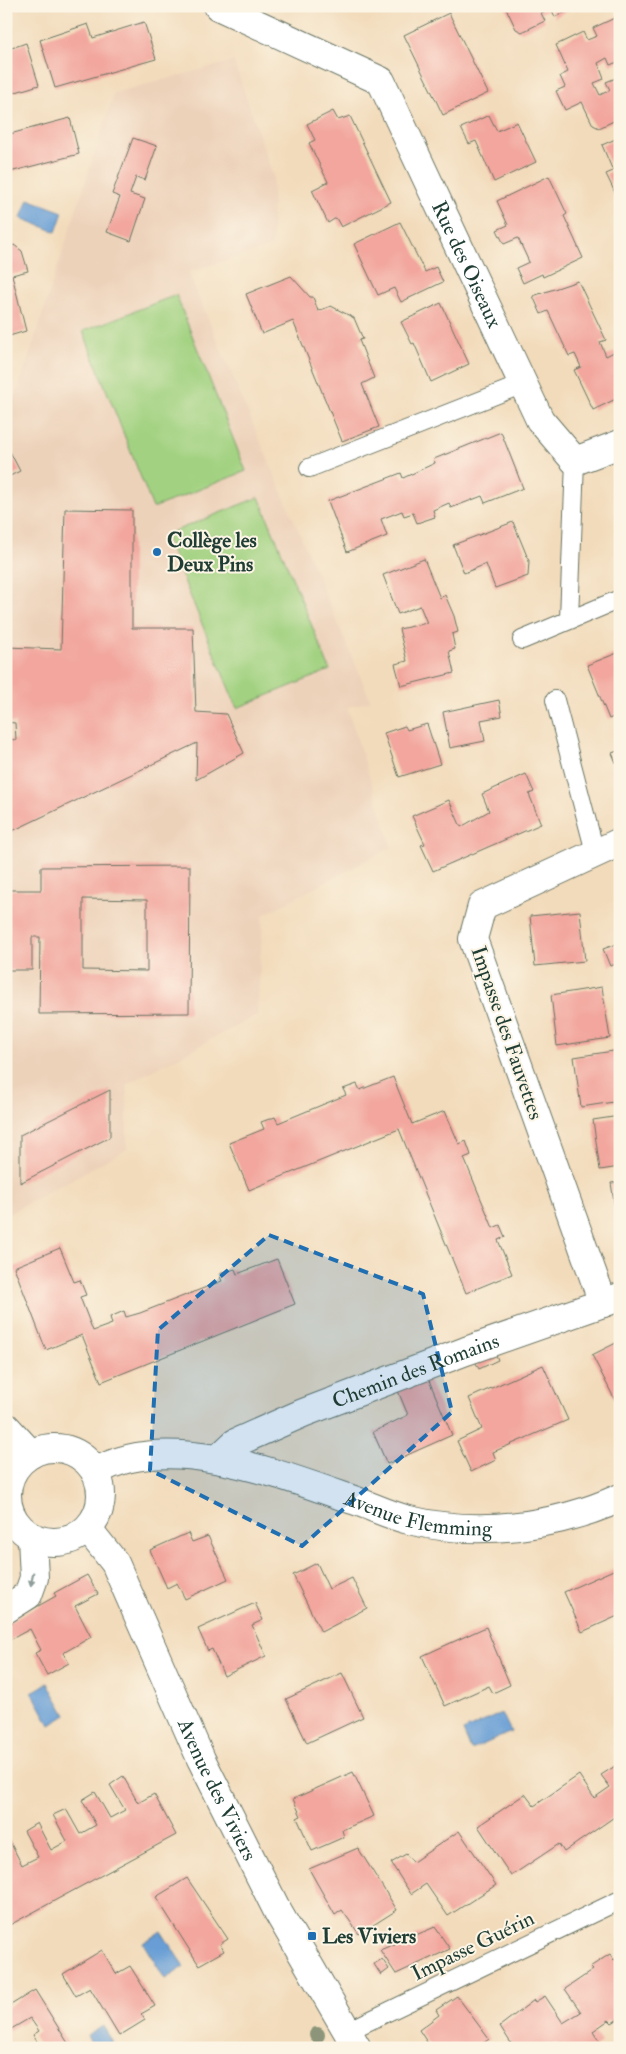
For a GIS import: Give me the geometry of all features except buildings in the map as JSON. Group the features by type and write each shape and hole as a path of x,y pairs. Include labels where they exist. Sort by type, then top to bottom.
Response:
{"street":[{"name":"Rue des Oiseaux","path":"218,6 381,81 540,420 575,461"},
{"path":"575,461 620,444"},
{"name":"Impasse des Fauvettes","path":"611,1300 474,939 482,906 620,842"},
{"name":"Chemin des Romains","path":"218,1459 235,1443 304,1413 466,1350 611,1300"},
{"path":"6,1427 31,1454"},
{"path":"45,1448 60,1448 74,1452 87,1461 96,1472 102,1492 99,1512 88,1529 76,1538 61,1543 46,1543 32,1538 19,1527 10,1512 6,1495 10,1479 18,1465 31,1454 45,1448"},
{"name":"Avenue Flemming","path":"96,1472 112,1462 156,1453 218,1459 311,1486 409,1520 476,1529 532,1523 594,1510 620,1498"},
{"name":"Avenue des Viviers","path":"88,1529 115,1563 201,1759 278,1912 351,2040"},
{"path":"6,1608 28,1595 34,1578 32,1538"}],"lane":[{"path":"309,468 523,384"},
{"path":"569,619 575,461"},
{"path":"522,640 620,599"},
{"path":"555,700 595,852"},
{"name":"Impasse Guérin","path":"351,2040 620,1900"}],"highlighted area":[{"path":"269,1235 423,1294 452,1412 302,1546 150,1470 158,1330"}],"shaded area":[{"name":"Collège les Deux Pins","path":"234,61 273,176 272,247 188,272 371,701 347,707 392,847 263,915 257,1015 127,1084 127,1149 6,1215 6,402 15,399 114,93"}],"green space":[{"path":"176,295 246,471 153,508 83,331"},
{"path":"259,497 330,670 237,708 165,535"}],"water":[{"path":"28,199 63,212 56,232 21,218"},
{"path":"48,1683 66,1715 50,1725 32,1692"},
{"path":"502,1713 511,1732 471,1750 463,1731"},
{"path":"161,1931 184,1967 165,1979 143,1943"},
{"path":"103,2026 116,2048 94,2048 87,2036"}],"place":[{"name":"Collège les Deux Pins","path":"157,552"},
{"name":"Les Viviers","path":"312,1936"}]}
